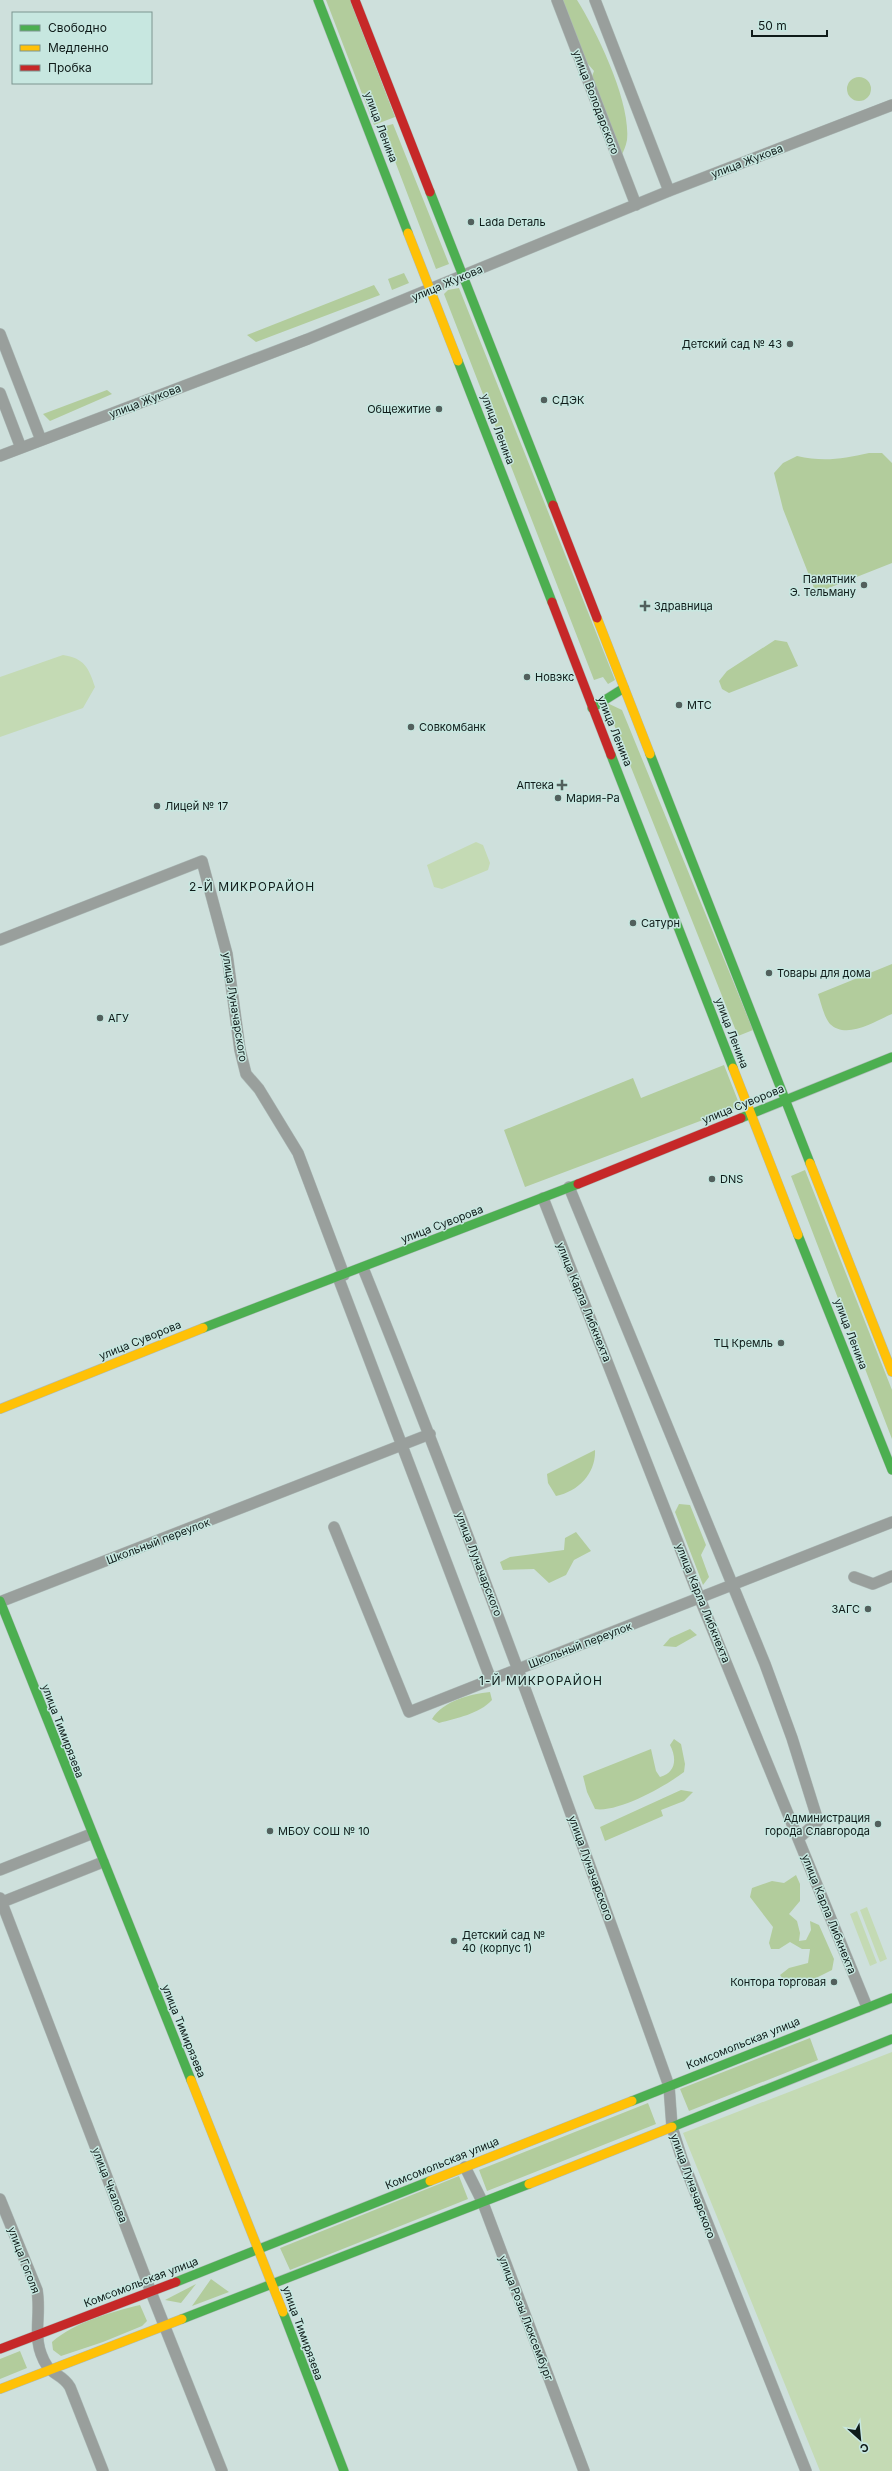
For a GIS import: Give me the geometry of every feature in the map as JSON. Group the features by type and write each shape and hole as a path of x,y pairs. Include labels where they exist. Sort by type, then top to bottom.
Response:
{"street":[{"name":"улица Ленина","path":"318,0 432,290 592,708 892,1470"},
{"name":"улица Ленина","path":"355,0 892,1372"},
{"name":"улица Володарского","path":"557,0 636,205"},
{"path":"595,0 669,191"},
{"name":"улица Жукова","path":"0,456 301,342 432,290 669,191 892,105"},
{"path":"0,334 40,440"},
{"path":"0,393 21,448"},
{"path":"592,708 624,688"},
{"name":"улица Луначарского","path":"0,940 202,861 227,954 240,1050 246,1074 259,1089 298,1153 341,1276 491,1680"},
{"name":"улица Суворова","path":"0,1409 165,1342 363,1268 543,1198 892,1057"},
{"path":"569,1187 733,1586 792,1738 818,1821 799,1838"},
{"name":"улица Карла Либкнехта","path":"543,1198 700,1598 799,1838 866,2007"},
{"name":"улица Луначарского","path":"363,1268 430,1434 519,1669 669,2086 672,2127 711,2237 806,2471"},
{"name":"Школьный переулок","path":"0,1602 430,1434"},
{"name":"Школьный переулок","path":"334,1527 409,1712 733,1586 892,1522"},
{"path":"854,1577 873,1584 892,1576"},
{"name":"улица Тимирязева","path":"0,1602 91,1834 258,2249 344,2471"},
{"path":"0,1870 91,1834"},
{"path":"1,1901 103,1862"},
{"name":"улица Чкалова","path":"1,1901 151,2292 222,2471"},
{"name":"Комсомольская улица","path":"0,2349 151,2292 866,2007 892,1998"},
{"path":"0,2389 49,2368 272,2285 892,2039"},
{"name":"улица Розы Люксембург","path":"465,2167 483,2202 584,2471"},
{"name":"улица Гоголя","path":"0,2199 37,2290 39,2305 36,2335 49,2368"},
{"path":"49,2368 63,2376 70,2387 103,2471"}],"green space":[{"path":"326,0 350,0 395,117 374,125"},
{"path":"560,0 577,0 603,48 611,68 624,107 627,124 627,140 621,157 591,79 594,71 581,56"},
{"path":"859,77 867,81 871,89 867,97 859,101 851,97 847,89 851,81"},
{"path":"393,124 449,264 436,269 382,127"},
{"path":"404,273 409,283 392,290 388,279"},
{"path":"374,285 380,295 256,342 247,335"},
{"path":"459,288 615,680 608,684 603,677 594,680 444,294 448,290"},
{"path":"107,390 112,394 50,421 43,414"},
{"path":"869,453 882,453 892,463 892,563 816,593 783,509 774,473 783,463 797,456 816,459 833,459"},
{"path":"775,640 787,642 798,666 729,693 722,689 719,681 727,671"},
{"path":"63,655 70,656 81,661 88,669 93,680 95,687 83,708 0,737 0,677"},
{"path":"605,702 622,710 753,1030 738,1036"},
{"path":"476,842 483,845 490,863 488,870 442,889 434,887 427,865"},
{"path":"892,964 892,1014 853,1030 844,1030 830,1024 824,1014 818,994"},
{"path":"724,1065 740,1106 525,1187 504,1130 633,1078 641,1098"},
{"path":"805,1170 892,1390 892,1439 791,1176"},
{"path":"595,1450 593,1466 584,1480 572,1490 556,1496 548,1483 547,1474"},
{"path":"679,1504 690,1505 706,1545 701,1555 709,1577 703,1585 675,1512"},
{"path":"576,1532 591,1551 574,1560 566,1575 549,1583 534,1569 503,1570 500,1562 510,1557 564,1550 565,1538"},
{"path":"690,1629 697,1635 676,1647 663,1646 670,1638"},
{"path":"490,1692 492,1700 481,1709 439,1723 432,1719 443,1707 450,1703 466,1697"},
{"path":"674,1739 681,1744 685,1764 684,1772 654,1791 629,1803 605,1809 595,1809 587,1792 583,1776 651,1749 656,1771 660,1777 665,1775 672,1769 674,1764 674,1755 670,1745"},
{"path":"681,1790 693,1792 684,1801 661,1810 663,1816 605,1841 600,1827"},
{"path":"796,1875 800,1884 800,1901 789,1914 797,1921 800,1933 799,1941 806,1940 811,1930 810,1921 819,1925 834,1959 832,1970 804,1984 786,1983 780,1975 789,1968 808,1963 810,1949 802,1949 790,1942 779,1949 771,1949 769,1943 773,1927 750,1897 752,1888 772,1881 784,1883"},
{"path":"867,1907 887,1959 880,1962 860,1910"},
{"path":"857,1911 877,1963 870,1966 850,1914"},
{"path":"810,2038 818,2060 689,2111 680,2089"},
{"path":"892,2052 892,2471 820,2471 683,2133"},
{"path":"648,2103 656,2124 487,2191 479,2170"},
{"path":"459,2176 468,2199 290,2270 280,2248"},
{"path":"211,2279 229,2292 192,2306"},
{"path":"196,2284 181,2303 165,2300"},
{"path":"140,2305 147,2321 142,2326 103,2342 61,2356 53,2350 52,2342 82,2323"},
{"path":"20,2351 27,2368 0,2379 0,2359"}],"traffic: fast":[{"path":"318,0 408,233"},
{"path":"430,192 553,505"},
{"path":"458,361 552,602"},
{"path":"592,708 624,688"},
{"path":"650,754 810,1163"},
{"path":"611,755 733,1068"},
{"path":"741,1118 892,1057"},
{"path":"203,1328 578,1184"},
{"path":"798,1235 892,1470"},
{"path":"0,1601 191,2080"},
{"path":"632,2101 892,1998"},
{"path":"672,2127 892,2039"},
{"path":"176,2282 430,2181"},
{"path":"182,2319 529,2184"},
{"path":"283,2312 344,2471"}],"traffic: slow":[{"path":"408,233 458,361"},
{"path":"597,618 650,754"},
{"path":"733,1068 798,1235"},
{"path":"810,1163 892,1372"},
{"path":"0,1409 203,1328"},
{"path":"191,2080 283,2312"},
{"path":"430,2181 632,2101"},
{"path":"529,2184 672,2127"},
{"path":"0,2389 182,2319"}],"traffic: jam":[{"path":"355,0 430,192"},
{"path":"553,505 597,618"},
{"path":"552,602 611,755"},
{"path":"578,1184 741,1118"},
{"path":"0,2349 176,2282"}],"place":[{"name":"Lada Dеталь","path":"471,222"},
{"name":"Детский сад № 43","path":"790,344"},
{"name":"СДЭК","path":"544,400"},
{"name":"Общежитие","path":"439,409"},
{"name":"Памятник Э. Тельману","path":"864,585"},
{"name":"Здравница","path":"645,606"},
{"name":"Новэкс","path":"527,677"},
{"name":"МТС","path":"679,705"},
{"name":"Совкомбанк","path":"411,727"},
{"name":"Аптека","path":"562,785"},
{"name":"Мария-Ра","path":"558,798"},
{"name":"Лицей № 17","path":"157,806"},
{"name":"Сатурн","path":"633,923"},
{"name":"Товары для дома","path":"769,973"},
{"name":"АГУ","path":"100,1018"},
{"name":"DNS","path":"712,1179"},
{"name":"ТЦ Кремль","path":"781,1343"},
{"name":"ЗАГС","path":"868,1609"},
{"name":"Администрация города Славгорода","path":"878,1824"},
{"name":"МБОУ СОШ № 10","path":"270,1831"},
{"name":"Детский сад № 40 (корпус 1)","path":"454,1941"},
{"name":"Контора торговая","path":"834,1982"}],"district":[{"name":"2-Й МИКРОРАЙОН","path":"252,887"},
{"name":"1-Й МИКРОРАЙОН","path":"541,1681"}]}
